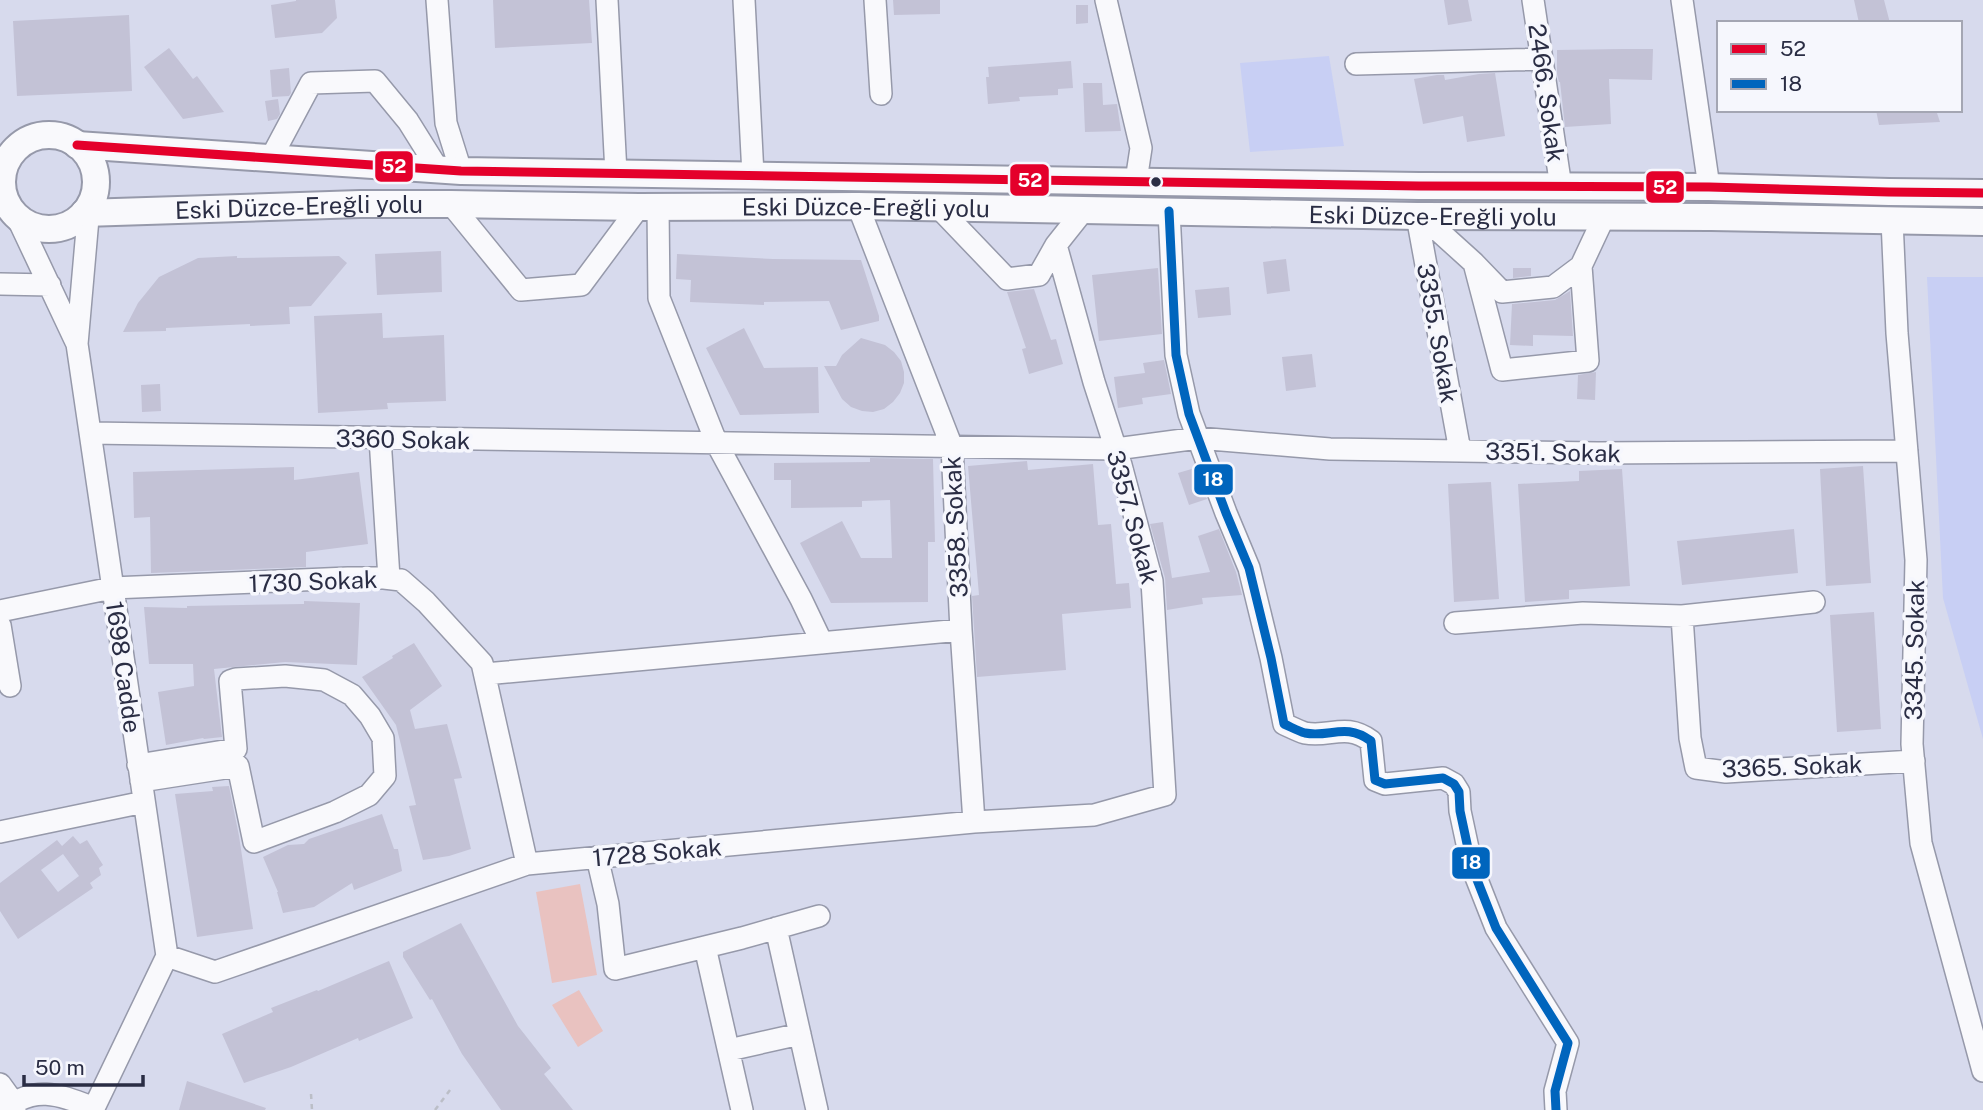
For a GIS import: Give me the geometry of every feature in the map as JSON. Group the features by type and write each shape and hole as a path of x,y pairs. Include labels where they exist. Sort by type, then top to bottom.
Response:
{"main road":[{"path":"42,136 57,136 77,145 91,162 95,176 95,192 87,211 64,228 48,230 9,218 2,191 2,175 7,161 16,149 12,144 42,136"},
{"name":"Eski Düzce-Ereğli yolu","path":"77,145 449,170 1983,193"},
{"name":"Eski Düzce-Ereğli yolu","path":"87,211 359,204 858,206 1983,222"}],"street":[{"path":"436,0 449,170"},
{"path":"607,0 616,173"},
{"path":"744,0 753,175"},
{"path":"875,0 881,94"},
{"path":"1106,0 1141,148 1136,181"},
{"name":"2466. Sokak","path":"1533,0 1561,187"},
{"path":"1682,0 1709,187"},
{"path":"1356,64 1542,58"},
{"path":"271,158 311,83 375,80 449,170"},
{"path":"451,204 521,290 581,285 649,207"},
{"name":"3358. Sokak","path":"858,206 952,447 974,822"},
{"path":"649,207 659,298 717,444 822,643"},
{"path":"939,208 1007,279 1039,275 1056,245 1083,211"},
{"name":"1698 Cadde","path":"87,211 77,344 167,956"},
{"path":"1169,211 1176,355 1189,414 1249,568 1284,724 1307,733 1350,731 1362,735 1371,741 1375,780 1385,784 1443,778 1454,784 1460,792 1460,811 1472,867 1496,928 1568,1042 1555,1091 1556,1110"},
{"path":"1419,216 1474,263 1502,292 1553,287 1581,266 1604,217"},
{"name":"3355. Sokak","path":"1419,216 1460,451"},
{"path":"9,218 50,285 77,344"},
{"name":"3345. Sokak","path":"1892,220 1897,333 1916,560 1912,744 1921,843 1983,1071"},
{"name":"3357. Sokak","path":"1056,245 1152,581 1166,795"},
{"path":"1474,263 1503,370 1588,361 1581,266"},
{"path":"0,284 50,285"},
{"name":"3360 Sokak","path":"90,433 952,447"},
{"path":"380,438 389,578"},
{"name":"3351. Sokak","path":"952,447 1116,449 1198,438 1330,449 1598,453 1907,451"},
{"name":"1730 Sokak","path":"0,611 112,588 389,578 401,580 426,602 482,663 527,864"},
{"path":"1455,623 1583,613 1682,616 1814,602"},
{"name":"3365. Sokak","path":"1682,616 1690,737 1696,768 1726,772 1914,761"},
{"path":"0,625 10,686"},
{"path":"485,674 961,630"},
{"path":"0,832 236,749 230,681 236,679 285,677 324,680 352,695 370,716 383,738 385,776 369,795 335,812 254,842 238,766 141,783"},
{"name":"1728 Sokak","path":"167,956 215,972 527,864 974,822 1094,814 1166,795"},
{"path":"597,857 608,904 615,968 819,916"},
{"path":"776,928 817,1110"},
{"path":"705,947 742,1110"},
{"path":"0,1084 11,1107 33,1094 57,1094 94,1109 167,956"},
{"path":"729,1050 800,1034"}],"path":[{"path":"435,1110 453,1086"},
{"path":"312,1094 312,1110"}],"shaded area":[{"path":"1329,56 1344,146 1250,152 1240,63"},
{"path":"1927,277 1983,277 1983,739 1943,598"},
{"path":"580,884 597,975 552,983 536,892"},
{"path":"579,990 603,1031 578,1047 552,1005"}],"building":[{"path":"296,0 335,0 337,18 322,33 275,38 271,5"},
{"path":"493,0 589,0 592,43 495,48"},
{"path":"893,0 940,0 940,14 894,15"},
{"path":"1444,0 1468,0 1472,21 1448,25"},
{"path":"1854,0 1884,0 1889,21 1859,21"},
{"path":"1076,5 1088,5 1088,23 1076,24"},
{"path":"129,15 132,91 17,96 13,21"},
{"path":"169,48 193,79 197,76 224,112 183,119 144,67"},
{"path":"1653,49 1652,80 1609,79 1611,124 1565,127 1557,74 1557,50"},
{"path":"1071,61 1073,88 1058,89 1058,95 1019,97 1020,101 988,104 988,67"},
{"path":"289,68 291,93 289,96 272,97 270,70"},
{"path":"1495,73 1505,136 1467,142 1463,116 1423,124 1414,79 1444,75 1445,80"},
{"path":"1083,83 1102,83 1103,105 1117,104 1121,131 1085,132"},
{"path":"278,99 280,114 277,119 268,121 265,101"},
{"path":"1876,112 1937,112 1940,122 1879,125"},
{"path":"441,251 442,292 377,295 375,254"},
{"path":"677,254 861,260 879,321 841,330 829,301 764,302 764,305 690,302 691,280 676,279"},
{"path":"339,256 347,263 311,306 289,307 290,324 123,332 138,303 159,277 198,258"},
{"path":"1286,259 1290,291 1267,294 1263,262"},
{"path":"1158,268 1162,334 1099,341 1092,275"},
{"path":"1513,268 1531,268 1531,276 1513,278"},
{"path":"1229,287 1231,315 1198,318 1195,290"},
{"path":"1034,289 1051,340 1056,339 1063,364 1029,374 1022,349 1026,348 1007,292"},
{"path":"1570,291 1573,336 1533,335 1533,346 1510,345 1512,304 1555,300"},
{"path":"382,313 383,338 444,335 446,401 387,403 388,409 318,413 314,316"},
{"path":"744,328 764,368 818,367 819,413 740,415 706,348"},
{"path":"861,338 885,345 894,352 901,361 904,372 900,393 884,409 873,412 851,407 842,399 824,366 836,366 842,355"},
{"path":"1312,354 1316,387 1286,391 1282,357"},
{"path":"1164,360 1171,394 1142,398 1143,404 1118,408 1114,377 1145,373 1143,363"},
{"path":"1596,372 1595,400 1577,399 1578,375"},
{"path":"160,384 161,411 142,412 141,385"},
{"path":"870,458 933,459 935,542 928,542 928,602 831,603 800,543 842,521 861,558 892,558 890,500 862,501 862,507 791,508 791,480 774,480 774,463 870,462"},
{"path":"1027,461 1028,470 1093,464 1098,525 1111,524 1116,584 1129,583 1131,608 1062,614 1066,670 977,677 972,596 979,595 968,466"},
{"path":"1863,466 1871,583 1826,586 1820,469"},
{"path":"294,467 294,480 359,472 368,544 306,552 306,567 151,573 150,517 134,518 133,472"},
{"path":"1195,468 1207,499 1189,505 1178,473"},
{"path":"1622,469 1630,586 1569,590 1569,599 1525,602 1518,484 1579,481 1579,471"},
{"path":"1491,482 1499,599 1454,602 1448,484"},
{"path":"1163,522 1172,578 1210,572 1198,536 1219,529 1242,595 1202,598 1203,604 1167,610 1165,578 1150,524"},
{"path":"1794,529 1798,573 1682,585 1677,541"},
{"path":"304,601 360,603 357,665 285,662 214,669 222,737 166,745 158,692 194,686 193,664 149,664 144,607 304,604"},
{"path":"1874,612 1881,729 1837,732 1830,615"},
{"path":"414,643 442,686 410,710 415,729 447,724 462,778 454,779 471,849 423,860 409,806 416,805 396,725 362,677"},
{"path":"229,786 253,929 197,937 175,794 213,791 212,787"},
{"path":"382,814 394,849 398,849 402,871 354,890 352,883 314,907 283,913 278,892 263,857 288,845 304,844 309,839"},
{"path":"73,836 80,844 87,840 103,865 99,868 101,875 90,883 93,888 18,939 0,911 0,883 57,840 62,846","holes":["63,854 79,876 58,892 41,870"]},
{"path":"461,923 518,1026 551,1068 544,1074 573,1110 501,1110 462,1054 432,999 430,1000 403,957 403,952"},
{"path":"389,961 413,1018 244,1083 222,1034 273,1012 271,1008"},
{"path":"187,1081 266,1108 179,1110"}],"transit line":[{"name":"52","path":"77,145 461,171 1983,193"},
{"name":"18","path":"1169,211 1176,355 1189,414 1249,568 1284,724 1305,733 1345,731 1362,735 1371,741 1375,780 1385,784 1443,778 1454,784 1459,792 1460,811 1472,867 1496,928 1568,1043 1555,1091 1556,1110"}]}
